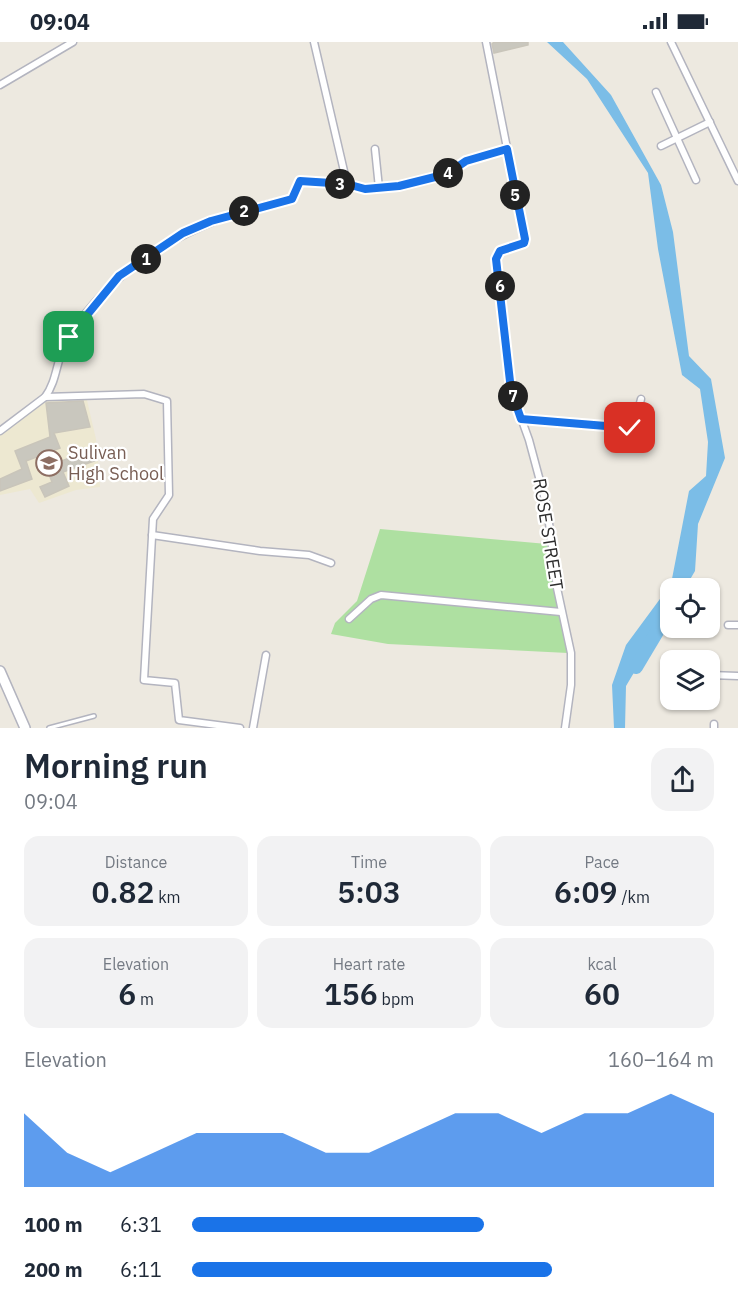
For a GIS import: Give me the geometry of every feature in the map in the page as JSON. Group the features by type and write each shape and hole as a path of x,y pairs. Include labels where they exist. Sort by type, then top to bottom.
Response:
{"main road":[{"path":"0,671 25,728"}],"street":[{"path":"0,85 73,42"},
{"path":"314,42 347,184"},
{"name":"ROSE STREET","path":"486,42 525,239 524,243 500,251 496,259 511,390 547,507 561,612 571,653 571,686 565,728"},
{"path":"671,42 738,181"},
{"path":"656,92 696,180"},
{"path":"661,146 710,123"},
{"path":"375,149 380,188"},
{"path":"0,431 51,390 59,354 69,337 119,276 183,233 211,221 292,199 300,181 347,184 365,189 380,188 447,174 466,161 507,149"},
{"path":"45,397 144,394 167,401 169,495 153,519 144,680 175,683 179,720 218,727 240,728"},
{"path":"521,419 634,428 640,399"},
{"path":"152,535 260,551 309,555 331,563"},
{"path":"349,619 371,599 381,595 561,612"},
{"path":"728,625 738,625"},
{"path":"253,728 266,655"},
{"path":"720,675 738,676"}],"lane":[{"path":"50,728 94,716"}],"shaded area":[{"name":"Sulivan High School","path":"86,396 96,439 100,487 76,490 39,503 30,489 0,495 0,435 47,399"}],"green space":[{"path":"380,529 547,544 558,608 381,592 370,596 346,619 350,622 373,601 382,598 559,615 568,653 388,644 331,634 335,623 357,601"}],"water":[{"path":"547,42 563,42 611,95 661,185 673,232 689,356 711,379 725,458 698,524 695,571 691,578 672,578 689,491 706,476 708,442 700,389 682,375 658,249 648,173 587,79"},
{"path":"660,599 660,629 626,686 625,728 614,728 612,685 626,645"}],"building":[{"path":"494,42 528,42 528,45 494,53 492,44"},
{"path":"83,401 90,427 54,433 60,448 26,461 32,479 0,491 0,479 22,469 15,451 50,437 46,403"},
{"path":"93,449 97,460 63,472 69,486 45,497 40,487 52,482 46,467"}],"waterway":[{"path":"636,667 660,627"}],"place":[{"name":"Sulivan High School","path":"49,463"}],"route":[{"path":"69,337 119,276 183,233 211,221 292,199 300,181 347,184 365,189 399,186 447,174 466,161 507,149 525,239 524,243 509,246 500,251 496,259 503,304 511,390 521,419 630,428"}]}
